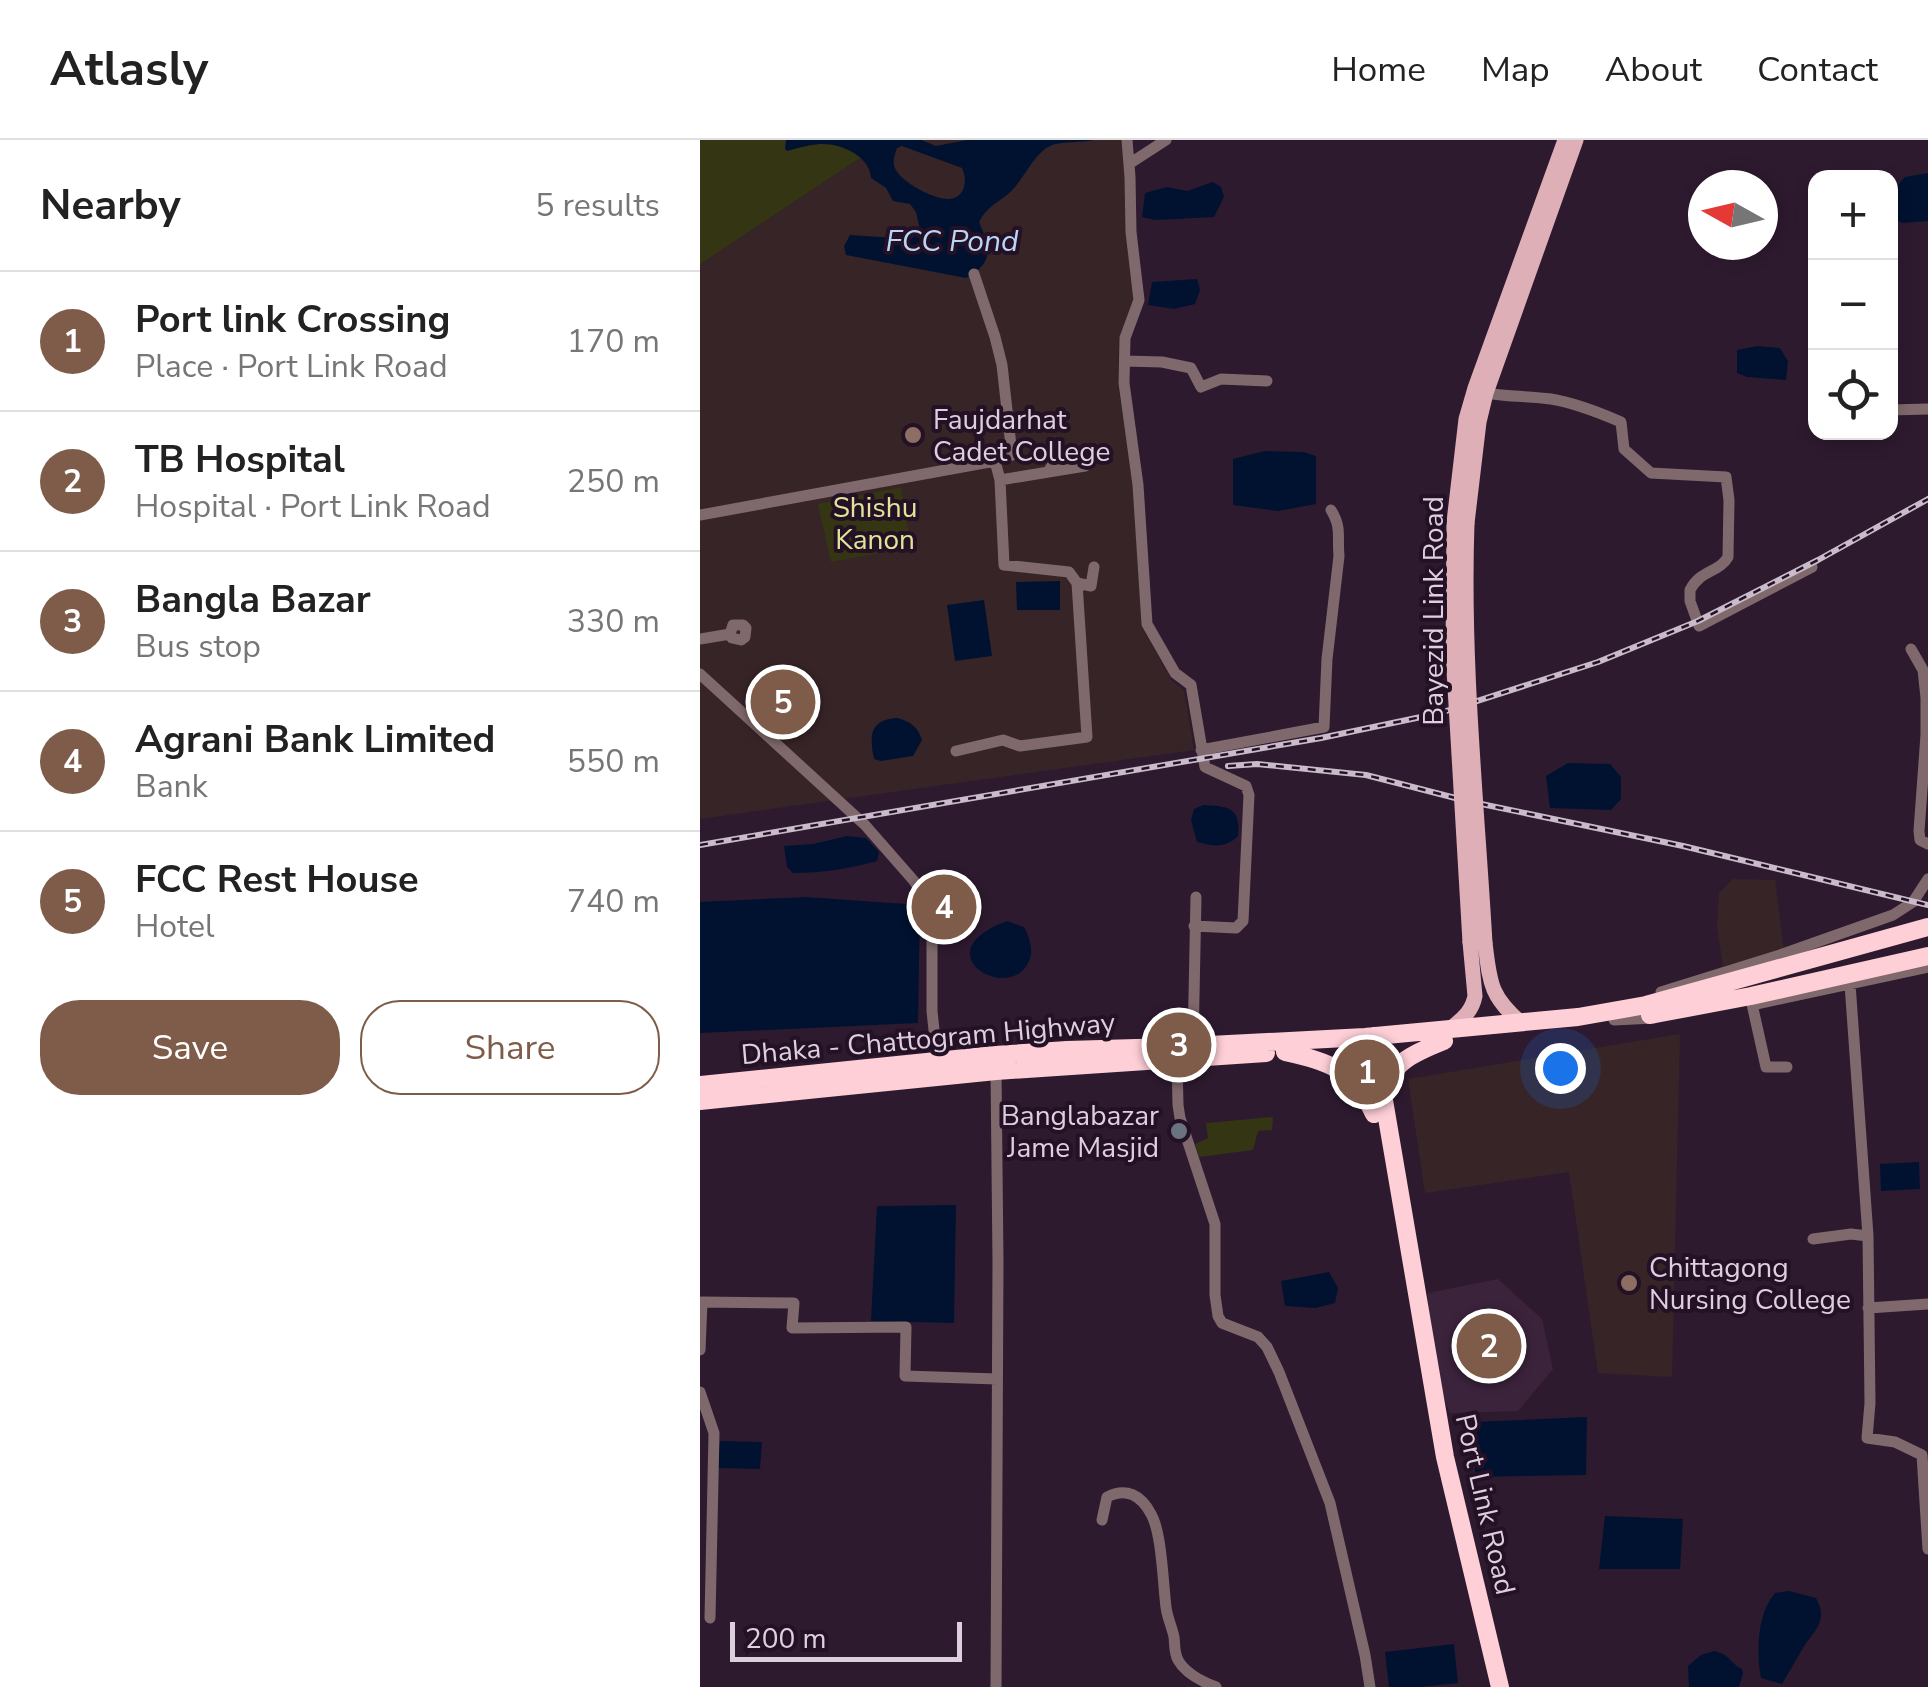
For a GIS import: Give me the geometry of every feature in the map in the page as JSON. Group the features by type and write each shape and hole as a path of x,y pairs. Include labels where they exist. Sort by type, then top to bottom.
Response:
{"highway":[{"name":"Dhaka - Chattogram Highway","path":"700,1085 1285,1052 1614,1020 1928,927"},
{"name":"Dhaka - Chattogram Highway","path":"1447,1035 1520,1022 1751,996 1928,956"},
{"path":"1379,1112 1388,1078 1399,1065 1447,1035"},
{"name":"Dhaka - Chattogram Highway","path":"700,1101 1067,1050 1370,1043"},
{"name":"Port Link Road","path":"1370,1043 1437,1458 1494,1685"},
{"path":"1285,1052 1346,1074 1379,1112"}],"main road":[{"name":"Bayezid Link Road","path":"1447,1035 1474,1004 1478,943 1460,523 1466,419 1564,140"},
{"name":"Bayezid Link Road","path":"1460,523 1486,393 1576,140"},
{"path":"1478,943 1499,1002 1520,1022"}],"street":[{"path":"1127,140 1130,232 1139,300 1125,338 1124,383 1138,485 1146,624 1175,673 1191,685 1204,768 1246,786 1248,795 1243,920 1236,928 1194,926"},
{"path":"1129,164 1166,140"},
{"path":"700,516 1012,455 1002,366 974,274"},
{"path":"1125,361 1191,368 1201,387 1221,378 1267,381"},
{"path":"1486,393 1549,399 1595,410 1621,422 1624,449 1650,473 1726,477 1728,557 1724,564 1695,580 1690,590 1699,626 1812,567"},
{"path":"1898,410 1928,409"},
{"path":"996,460 1004,565 1069,572 1088,586"},
{"path":"1000,480 1048,472"},
{"path":"1201,750 1324,728 1327,658 1339,556 1339,523 1332,510"},
{"path":"956,751 1003,740 1020,746 1087,736 1088,586 1094,567"},
{"path":"700,639 730,634"},
{"path":"1911,649 1923,670 1926,698 1918,831 1920,840 1928,844"},
{"path":"700,674 865,825 932,908 932,1011 938,1070"},
{"path":"1647,1010 1646,997 1893,915 1913,902 1928,879"},
{"path":"1193,1046 1196,897"},
{"path":"1614,1020 1752,1004 1928,967"},
{"path":"1850,984 1868,1236 1868,1438 1895,1442 1922,1454 1928,1549"},
{"path":"1752,1004 1766,1067 1787,1067"},
{"path":"1177,1059 1180,1118 1215,1224 1218,1316 1222,1323 1258,1338 1279,1372 1330,1503 1370,1687"},
{"path":"996,1071 996,1687"},
{"path":"1813,1239 1868,1236"},
{"path":"700,1350 702,1302 794,1304 792,1328 906,1327 905,1376 997,1379"},
{"path":"1868,1308 1928,1304"},
{"path":"700,1392 714,1433 710,1618"},
{"path":"1102,1520 1107,1497 1119,1491 1140,1500 1152,1516 1175,1653 1183,1667 1216,1687"}],"shaded area":[{"name":"Faujdarhat Cadet College","path":"700,140 1123,140 1135,300 1119,338 1118,384 1133,486 1142,628 1172,681 1184,690 1194,750 700,819"},
{"path":"1733,879 1775,880 1784,951 1723,966 1717,928 1719,893"},
{"name":"Chittagong Nursing College","path":"1680,1034 1672,1377 1598,1373 1569,1172 1425,1193 1408,1079"},
{"path":"1498,1279 1542,1319 1553,1369 1518,1411 1450,1413 1434,1372 1427,1322 1428,1293"}],"green space":[{"path":"700,140 887,140 700,264"},
{"name":"Shishu Kanon","path":"901,487 911,547 831,562 818,504"},
{"path":"1273,1117 1272,1130 1258,1131 1253,1150 1199,1157 1195,1144 1208,1138 1206,1123"}],"water":[{"name":"FCC Pond","path":"786,140 921,140 936,146 967,140 1093,140 1045,149 1014,188 986,212 979,222 988,254 982,266 966,278 846,255 844,246 850,235 911,239 920,230 916,212 910,204 893,201 886,188 871,178 866,163 845,149 820,144 785,149","holes":["902,146 962,168 965,183 961,192 948,199 908,182 896,171 894,159 897,148"]},
{"path":"1928,173 1928,221 1898,221 1898,185 1905,177"},
{"path":"1213,182 1221,187 1224,197 1214,217 1142,217 1145,193 1167,187 1187,191"},
{"path":"1197,279 1200,290 1195,304 1174,309 1148,305 1152,282"},
{"path":"1757,346 1780,348 1788,361 1786,380 1737,373 1737,350"},
{"path":"1265,451 1316,456 1316,504 1278,511 1233,505 1233,459"},
{"path":"1060,581 1060,610 1017,610 1016,582"},
{"path":"984,600 992,656 955,661 947,605"},
{"path":"897,718 913,725 922,740 913,756 874,759 873,730 881,722"},
{"path":"1568,763 1610,764 1621,777 1621,799 1611,810 1550,808 1546,776"},
{"path":"1203,805 1231,810 1237,819 1238,836 1219,845 1197,842 1191,820 1194,809"},
{"path":"847,836 866,838 879,852 877,861 814,872 793,873 787,867 784,846"},
{"path":"806,897 920,905 918,1023 700,1033 700,902"},
{"path":"1007,921 1024,927 1031,955 1016,975 989,976 977,969 971,958 972,946 983,933"},
{"path":"1919,1162 1920,1189 1881,1191 1880,1164"},
{"path":"956,1205 954,1323 871,1321 877,1206"},
{"path":"1329,1272 1338,1288 1335,1303 1315,1308 1285,1306 1281,1281"},
{"path":"1587,1417 1586,1475 1475,1477 1475,1422"},
{"path":"720,1441 762,1442 760,1469 717,1468"},
{"path":"1605,1516 1683,1519 1680,1569 1599,1569"},
{"path":"1789,1591 1816,1598 1821,1613 1818,1625 1782,1684 1761,1678 1758,1645 1769,1602 1775,1593"},
{"path":"1454,1644 1458,1683 1389,1687 1385,1652"},
{"path":"1714,1651 1742,1669 1739,1687 1689,1687 1688,1666 1701,1655"}],"railway":[{"path":"700,845 1321,738 1440,713 1598,662 1698,621 1928,499"},
{"path":"1228,766 1257,764 1366,775 1928,905"}],"place":[{"name":"Faujdarhat Cadet College","path":"913,435"},
{"name":"FCC Rest House","path":"783,702"},
{"name":"Agrani Bank Limited","path":"944,907"},
{"name":"Bangla Bazar","path":"1179,1045"},
{"name":"Port link Crossing","path":"1367,1072"},
{"name":"Banglabazar Jame Masjid","path":"1179,1131"},
{"name":"Chittagong Nursing College","path":"1629,1283"},
{"name":"TB Hospital","path":"1489,1346"}]}
